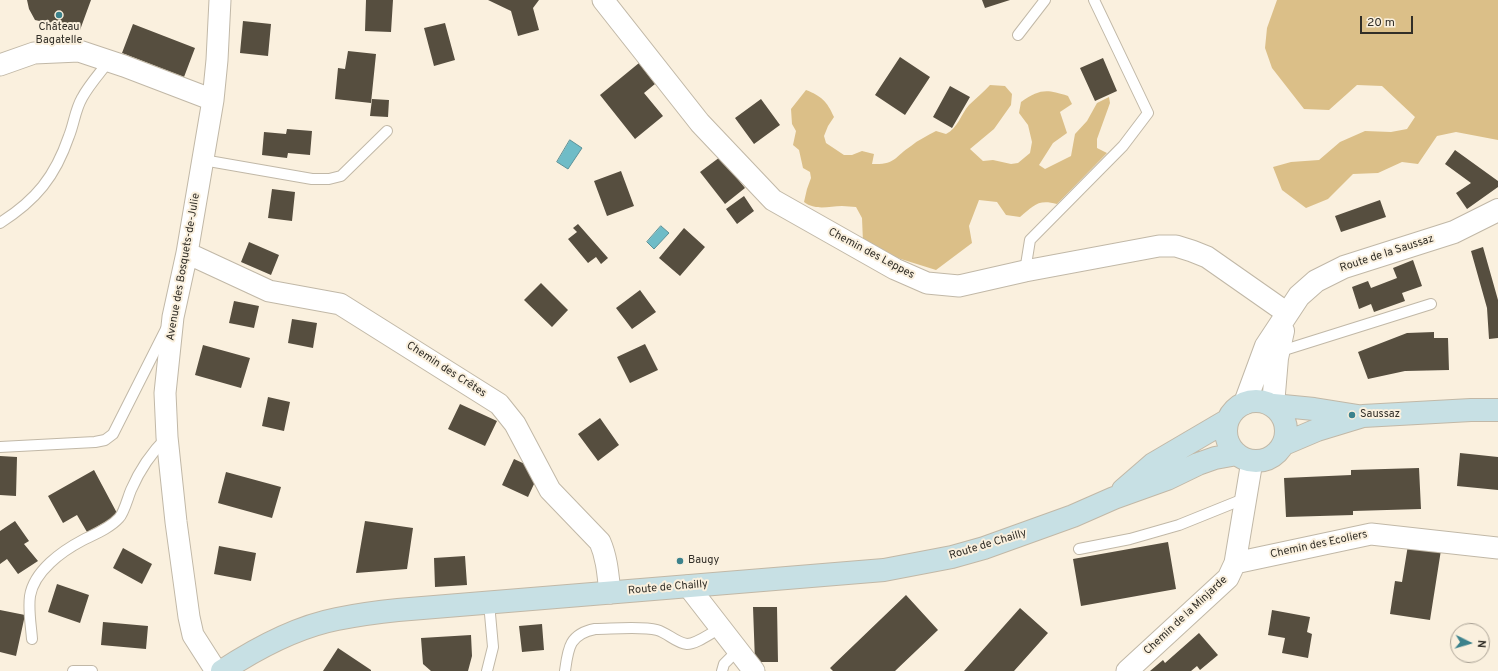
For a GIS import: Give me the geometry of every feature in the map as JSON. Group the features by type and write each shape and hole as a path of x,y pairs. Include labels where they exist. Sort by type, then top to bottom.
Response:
{"main road":[{"path":"1273,405 1282,414 1285,420 1287,432 1284,444 1272,457 1260,461 1244,457 1232,448 1226,435 1228,420 1235,409 1245,402 1263,401 1273,405 1314,408 1363,416 1498,410"},
{"path":"1284,444 1317,430 1363,416"},
{"name":"Route de Chailly","path":"1114,498 1152,464 1228,420"},
{"name":"Route de Chailly","path":"222,671 252,652 296,632 336,619 398,610 884,570 924,563 984,548 1032,532 1114,498 1167,479 1198,464 1215,458 1244,457"}],"street":[{"name":"Avenue des Bosquets-de-Julie","path":"216,671 194,635 189,617 176,522 167,437 165,393 173,317 187,253 213,100 220,0"},
{"name":"Chemin des Leppes","path":"603,0 700,123 773,200 895,269 927,283 959,286 1025,271 1159,246 1176,246 1207,257 1287,314"},
{"path":"0,65 34,53 79,51 213,100"},
{"name":"Route de la Saussaz","path":"1245,402 1266,346 1299,296 1316,281 1344,267 1454,232 1498,210"},
{"name":"Chemin des Crêtes","path":"187,253 269,291 340,304 499,404 516,424 550,490 600,542 604,552 610,593"},
{"name":"Route de la Saussaz","path":"1273,405 1278,352 1287,314"},
{"name":"Chemin de la Minjarde","path":"1127,671 1228,578 1235,562 1246,498 1244,457"},
{"name":"Chemin des Ecoliers","path":"1235,562 1371,534 1498,548"},
{"path":"688,586 754,671"}],"lane":[{"path":"1018,35 1045,0"},
{"path":"1025,271 1030,240 1123,146 1148,113 1094,0"},
{"path":"0,223 17,212 34,197 48,180 61,158 82,98 109,61"},
{"path":"203,160 312,179 329,179 341,176 387,131"},
{"path":"1278,352 1431,304"},
{"path":"0,447 95,442 105,440 113,434 173,317"},
{"path":"32,639 29,610 30,596 34,584 40,574 69,547 105,529 121,517 134,483 146,461 154,450 167,437"},
{"path":"1079,549 1130,539 1179,525 1246,498"},
{"path":"487,671 493,647 489,603"},
{"path":"565,671 568,647 579,634 586,631 595,629 651,629 661,631 678,642 687,644 721,628"},
{"path":"722,671 724,664 738,650"},
{"path":"73,671 92,671"}],"shaded area":[{"path":"1277,0 1498,0 1498,140 1456,132 1437,136 1418,164 1402,162 1378,173 1353,174 1328,199 1306,208 1282,190 1273,167 1291,162 1319,160 1340,142 1365,131 1391,132 1407,129 1415,117 1382,86 1357,85 1329,110 1304,109 1272,68 1265,48 1267,28"},
{"path":"990,85 1005,86 1012,94 1011,105 994,129 970,149 983,161 993,160 1011,164 1018,163 1030,153 1032,142 1028,125 1019,113 1021,102 1033,95 1048,91 1068,96 1072,104 1060,112 1067,133 1053,143 1039,165 1045,169 1071,156 1075,134 1087,121 1097,103 1109,97 1110,103 1097,139 1097,148 1107,153 1057,204 1045,202 1036,204 1020,217 1006,215 997,202 979,200 969,226 972,243 936,270 872,250 863,242 862,218 856,207 818,207 804,202 811,178 810,172 803,168 799,150 793,145 796,131 792,124 791,109 806,90 816,94 823,100 829,107 834,117 824,136 826,143 844,155 852,155 862,151 874,154 872,164 880,164 894,160 905,150 936,131 946,134 954,128 969,105"}],"water":[{"path":"570,140 582,148 568,169 557,162"},
{"path":"661,226 669,233 654,249 647,242"}],"building":[{"name":"Château Bagatelle","path":"27,0 91,0 80,30 35,20 29,9"},
{"path":"366,0 393,0 391,32 365,31"},
{"path":"488,0 539,0 533,8 539,30 518,36 511,11"},
{"path":"982,0 1010,0 985,8"},
{"path":"243,21 271,24 268,56 240,53"},
{"path":"445,23 455,60 434,66 424,28"},
{"path":"133,24 195,48 184,77 122,53"},
{"path":"348,51 376,54 371,103 335,99 338,68 345,69"},
{"path":"900,57 930,77 905,115 875,95"},
{"path":"1103,58 1117,91 1095,101 1080,68"},
{"path":"639,63 655,84 644,93 663,116 635,139 600,95"},
{"path":"950,86 970,97 952,128 933,117"},
{"path":"372,99 389,100 388,117 370,116"},
{"path":"761,99 780,125 754,144 735,118"},
{"path":"287,129 312,131 310,155 288,153 287,158 262,155 264,132 286,134"},
{"path":"1455,150 1498,181 1498,187 1467,209 1456,193 1471,183 1445,164"},
{"path":"720,157 745,188 725,204 700,172"},
{"path":"621,171 634,206 607,216 594,181"},
{"path":"272,189 295,192 292,221 268,218"},
{"path":"744,196 754,211 737,224 726,209"},
{"path":"1380,200 1386,217 1341,232 1335,216"},
{"path":"578,224 608,258 601,264 596,257 588,263 568,239 577,232 573,228"},
{"path":"684,228 705,247 680,276 659,258"},
{"path":"249,242 279,255 271,275 241,262"},
{"path":"1483,247 1498,300 1498,338 1489,339 1487,308 1471,251"},
{"path":"1413,260 1422,286 1402,293 1405,301 1374,312 1371,304 1359,309 1352,287 1368,281 1371,288 1397,278 1393,268"},
{"path":"541,283 568,310 552,327 524,300"},
{"path":"640,290 656,312 632,329 616,308"},
{"path":"234,301 259,306 254,328 229,323"},
{"path":"292,319 317,323 313,348 288,343"},
{"path":"1434,332 1434,338 1448,338 1449,370 1405,371 1368,379 1358,352 1407,333"},
{"path":"645,344 658,370 630,383 617,357"},
{"path":"203,345 250,358 241,388 195,375"},
{"path":"268,397 290,402 284,431 262,426"},
{"path":"460,404 497,421 485,446 448,429"},
{"path":"600,418 619,445 598,461 578,434"},
{"path":"1460,453 1498,457 1498,490 1457,486"},
{"path":"0,456 17,457 16,496 0,495"},
{"path":"514,459 540,471 528,497 502,485"},
{"path":"1419,468 1421,509 1353,511 1353,515 1286,517 1284,478 1351,475 1351,470"},
{"path":"94,470 118,515 87,532 77,515 63,523 48,496"},
{"path":"226,472 281,487 272,518 218,503"},
{"path":"15,521 29,541 24,544 38,561 18,574 7,559 0,564 0,531"},
{"path":"365,521 413,528 407,569 356,573"},
{"path":"1168,542 1176,589 1081,606 1073,559"},
{"path":"1408,545 1441,550 1430,620 1390,614 1395,581 1402,582"},
{"path":"219,546 256,553 251,581 214,574"},
{"path":"123,548 152,564 142,584 113,568"},
{"path":"465,556 467,585 435,587 434,558"},
{"path":"57,584 89,595 80,623 48,612"},
{"path":"906,595 938,630 895,671 833,671 830,668"},
{"path":"753,607 777,607 778,662 755,662"},
{"path":"1020,608 1048,633 1014,671 964,671"},
{"path":"0,610 25,615 16,656 0,652"},
{"path":"1272,610 1310,617 1307,632 1312,634 1308,658 1282,653 1285,638 1268,635"},
{"path":"103,622 148,626 146,649 101,645"},
{"path":"542,624 544,650 522,652 519,626"},
{"path":"1199,633 1218,655 1200,670 1197,666 1191,671 1150,671 1163,660 1165,663"},
{"path":"471,635 472,656 468,671 431,671 423,664 421,638"},
{"path":"338,648 371,670 371,671 323,671"}],"place":[{"name":"Château Bagatelle","path":"59,15"},
{"name":"Saussaz","path":"1352,415"},
{"name":"Baugy","path":"680,561"}]}
